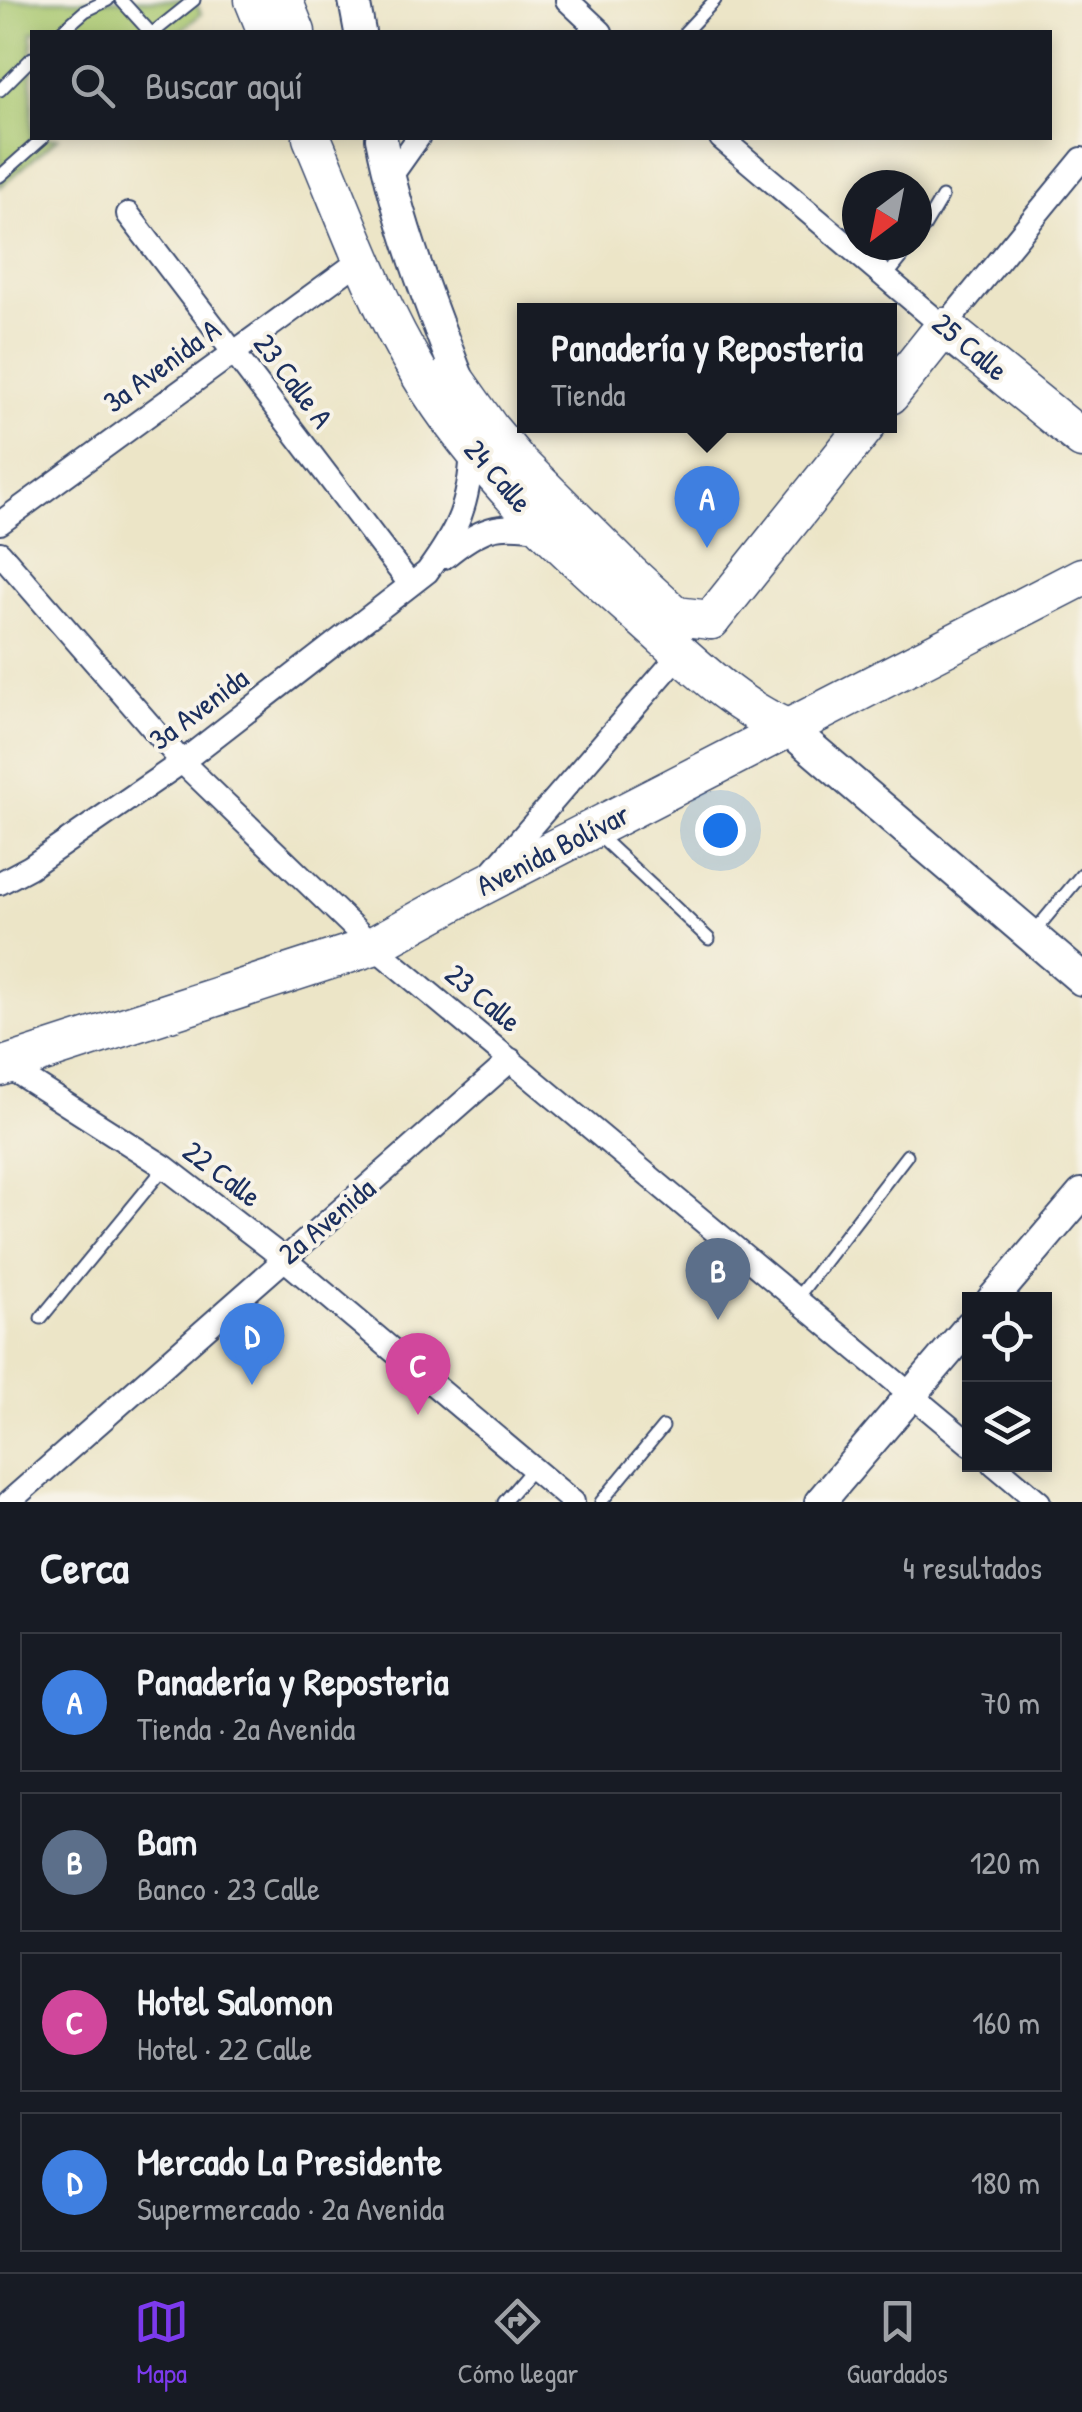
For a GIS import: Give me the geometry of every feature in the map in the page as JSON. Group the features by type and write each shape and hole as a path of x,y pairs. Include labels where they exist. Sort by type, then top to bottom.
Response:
{"main road":[{"path":"254,0 266,30"},
{"path":"283,0 295,30"},
{"name":"24 Calle","path":"313,140 362,258 419,374 472,450 546,530 681,652 756,715 789,729"},
{"name":"24 Calle","path":"337,140 399,284 438,355 466,398 518,462 662,604 682,619 711,620 709,638 714,648 769,701 789,729 1082,979"},
{"path":"897,386 944,326"},
{"name":"25 Calle","path":"944,326 1082,439"},
{"path":"466,398 472,450"},
{"path":"711,620 860,433"},
{"name":"Avenida Bolívar","path":"3,1066 374,946 478,888 1082,576"}],"street":[{"path":"354,0 360,30"},
{"path":"568,0 599,30"},
{"name":"24 Calle","path":"381,140 389,178 428,301 466,398"},
{"path":"389,178 417,140"},
{"name":"25 Calle","path":"723,140 944,326"},
{"path":"944,326 1082,159"},
{"name":"23 Calle A","path":"128,214 232,351 419,578"},
{"name":"3a Avenida A","path":"0,523 362,258"},
{"name":"3a Avenida","path":"419,578 450,540 464,510 470,488 472,450"},
{"name":"3a Avenida","path":"0,882 30,867 182,762 486,528 501,525 546,530"},
{"name":"23 Calle","path":"0,553 182,762 374,946 911,1395 962,1432"},
{"path":"478,888 681,652"},
{"name":"2a Avenida","path":"9,1502 511,1060"},
{"name":"22 Calle","path":"3,1066 165,1166 283,1258 573,1502"},
{"path":"999,1292 1082,1194"},
{"path":"820,1502 962,1337"},
{"path":"1003,1472 1039,1502"}],"lane":[{"path":"63,30 108,0"},
{"path":"120,0 150,30"},
{"path":"155,30 194,0"},
{"path":"687,30 715,0"},
{"path":"0,90 30,60"},
{"path":"0,176 41,140"},
{"path":"932,214 942,197"},
{"path":"888,276 901,260"},
{"path":"592,829 709,939"},
{"path":"1032,936 1082,874"},
{"path":"796,1299 907,1155"},
{"path":"41,1318 165,1166"},
{"path":"601,1502 663,1427"},
{"path":"504,1502 533,1468"}],"green space":[{"path":"0,0 195,0 201,14 181,30 30,30 30,140 56,140 0,187"}],"place":[{"name":"Panadería y Reposteria","path":"707,548"},
{"name":"Bam","path":"718,1320"},
{"name":"Mercado La Presidente","path":"252,1385"},
{"name":"Hotel Salomon","path":"418,1415"}]}
